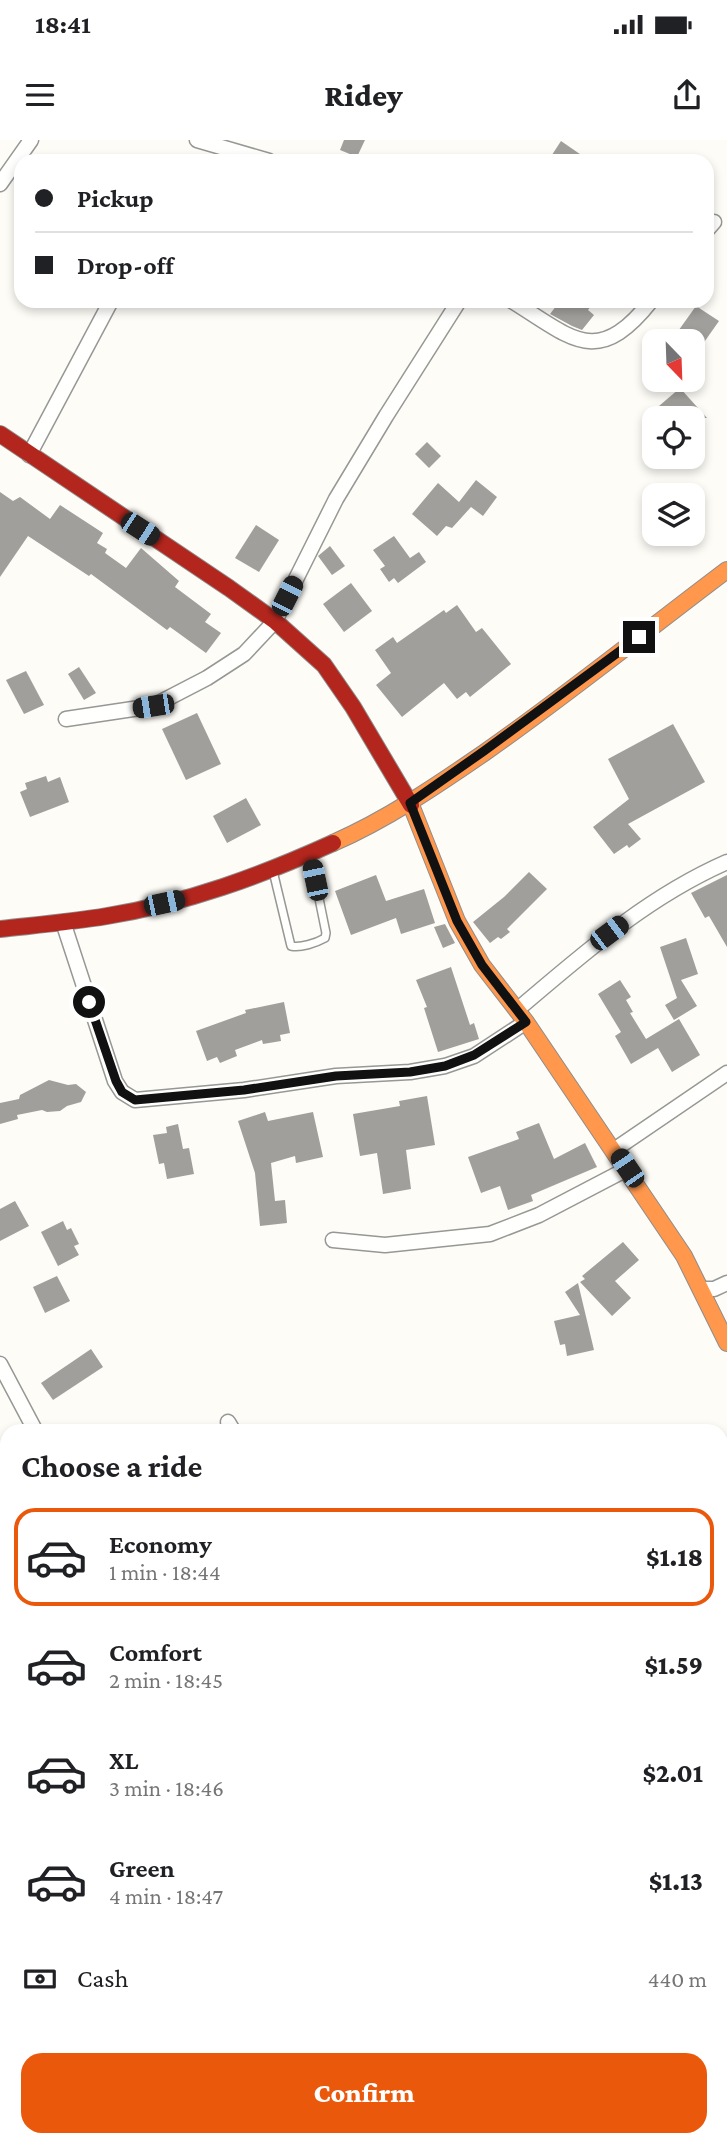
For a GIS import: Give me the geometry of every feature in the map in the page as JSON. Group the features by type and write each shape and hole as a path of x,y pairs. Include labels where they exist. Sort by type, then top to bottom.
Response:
{"street":[{"path":"197,140 245,154"},
{"path":"0,184 14,164"},
{"path":"29,455 107,308"},
{"path":"66,719 153,706 208,678 244,654 275,621 336,499 455,308"},
{"path":"523,308 574,339 597,342 620,333 644,308"},
{"path":"0,434 229,588 275,621 324,666 353,706 410,803 457,921 482,965 522,1016 627,1168 684,1256 727,1343"},
{"path":"0,929 85,920 191,897 272,870 310,853 410,803 724,579"},
{"path":"63,922 116,1081 122,1092 135,1100 244,1090 336,1076 410,1072 445,1066 474,1055 522,1016 591,946 644,907 702,873 727,862"},
{"path":"614,1150 727,1073"},
{"path":"333,1240 385,1245 490,1234 539,1215 627,1168"},
{"path":"700,1289 714,1289 727,1283"},
{"path":"0,1364 32,1424"}],"lane":[{"path":"272,870 291,946 319,941 325,938 326,933 310,853"}],"building":[{"path":"344,140 365,140 358,154 340,150"},
{"path":"561,141 580,154 553,154"},
{"path":"555,308 590,308 588,310 594,315 582,330 550,314"},
{"path":"695,308 699,308 719,321 705,341 705,329 680,329"},
{"path":"675,392 684,392 696,406 659,406"},
{"path":"427,442 441,456 429,468 415,454"},
{"path":"476,480 497,497 483,516 471,507 452,528 446,526 437,536 412,514 438,483 459,502"},
{"path":"0,492 13,501 20,497 50,519 60,505 103,533 97,543 107,549 105,553 126,568 141,548 179,581 175,587 211,614 205,622 221,633 206,653 170,627 167,630 91,574 89,576 28,536 0,577"},
{"path":"256,525 279,540 259,572 235,558"},
{"path":"394,536 410,558 419,552 426,562 398,583 394,578 389,582 380,569 385,566 373,550"},
{"path":"330,546 345,566 332,575 318,556"},
{"path":"351,583 372,611 344,632 323,604"},
{"path":"457,605 476,632 482,628 511,664 470,697 466,692 457,699 444,683 402,717 376,685 391,673 375,650 393,637 397,643 444,610 446,613"},
{"path":"79,667 96,693 84,700 68,674"},
{"path":"26,671 44,705 24,714 6,680"},
{"path":"197,713 221,764 186,780 162,729"},
{"path":"673,724 705,782 628,824 641,839 614,854 593,827 629,799 608,759"},
{"path":"46,776 48,782 60,777 69,802 30,817 20,792 27,789 25,783"},
{"path":"246,798 261,825 227,843 213,816"},
{"path":"529,872 547,889 507,929 510,932 490,943 473,922"},
{"path":"376,875 386,901 424,889 435,923 401,934 396,918 351,935 335,891"},
{"path":"727,875 727,947 709,916 705,918 691,893"},
{"path":"445,924 455,943 443,948 434,927"},
{"path":"686,938 698,974 681,980 697,1006 674,1020 665,1005 677,998 660,947"},
{"path":"451,967 470,1025 474,1023 479,1039 438,1052 424,1008 427,1007 416,980"},
{"path":"620,980 631,997 626,1000 633,1012 630,1013 646,1039 679,1019 700,1055 672,1072 658,1048 631,1064 615,1036 621,1032 598,994"},
{"path":"284,1002 290,1033 280,1035 281,1041 263,1044 262,1040 235,1050 237,1056 220,1063 217,1057 207,1061 196,1031 246,1013 245,1010"},
{"path":"49,1080 68,1085 76,1084 86,1092 81,1102 60,1111 42,1110 17,1115 18,1119 0,1124 0,1103 19,1099 20,1095"},
{"path":"427,1096 435,1145 406,1150 411,1189 383,1194 377,1153 360,1156 353,1114 400,1106 399,1101"},
{"path":"265,1112 268,1121 313,1112 323,1157 296,1163 295,1156 271,1163 275,1201 285,1200 287,1223 260,1226 255,1173 238,1121"},
{"path":"539,1123 554,1159 585,1143 597,1167 531,1195 533,1201 508,1210 500,1186 481,1193 468,1157 519,1139 516,1132"},
{"path":"178,1124 183,1149 189,1148 194,1174 167,1179 164,1163 159,1164 153,1135 167,1133 166,1127"},
{"path":"15,1201 29,1226 0,1241 0,1209"},
{"path":"63,1221 67,1230 71,1228 79,1244 74,1246 79,1255 58,1266 41,1232"},
{"path":"623,1242 639,1260 615,1281 631,1298 612,1316 580,1282 585,1279 582,1276"},
{"path":"57,1276 70,1301 45,1313 33,1287"},
{"path":"578,1283 594,1350 567,1356 565,1344 560,1345 554,1321 580,1315 565,1292"},
{"path":"91,1349 103,1367 53,1400 41,1383"}],"traffic: slow":[{"path":"333,843 391,813 484,753 727,570"},
{"path":"411,805 457,921 482,965 526,1022 684,1256 727,1343"}],"traffic: jam":[{"path":"0,434 229,588 275,621 324,665 353,707 411,805"},
{"path":"0,929 94,918 166,904 251,877 333,843"}],"route":[{"path":"89,1002 116,1081 122,1092 135,1100 244,1090 336,1076 410,1072 445,1066 474,1055 526,1022 482,965 457,921 410,803 639,637"}]}
